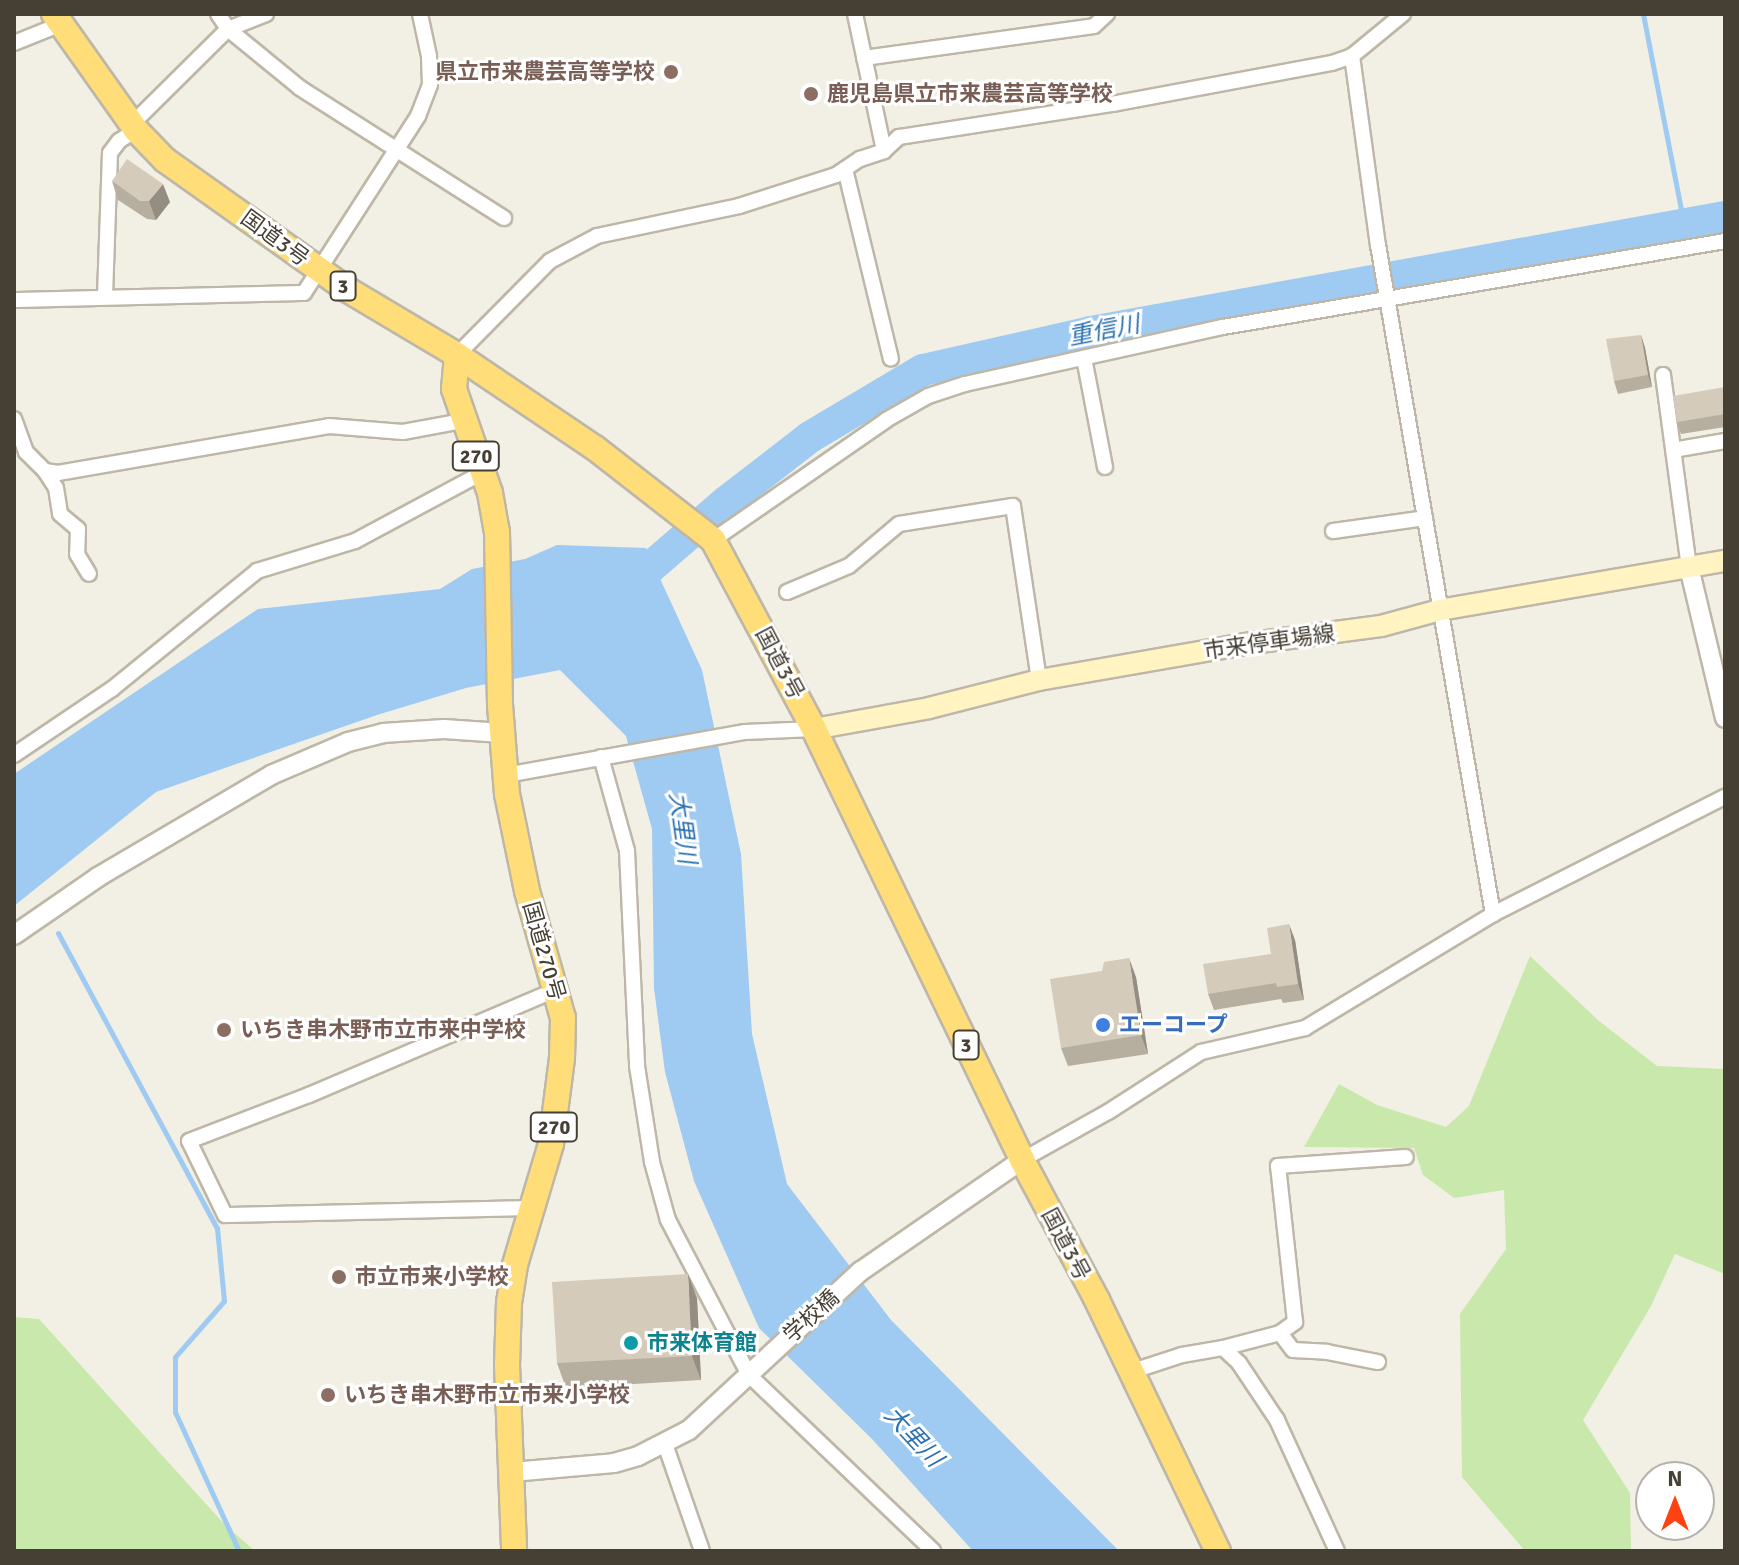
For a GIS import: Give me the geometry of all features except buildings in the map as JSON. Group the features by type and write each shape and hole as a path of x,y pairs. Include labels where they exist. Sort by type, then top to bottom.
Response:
{"highway":[{"name":"国道3号","path":"58,19 134,127 165,160 319,270 396,321 457,355 595,448 713,540 814,729 1022,1160 1097,1300 1218,1551"},
{"name":"国道270号","path":"457,355 453,381 463,421 495,513 500,705 506,775 519,860 557,989 563,1040 557,1113 515,1265 509,1302 507,1365 514,1551"}],"main road":[{"name":"市来停車場線","path":"814,729 929,708 1039,680 1252,643 1381,626 1440,610 1725,561"}],"street":[{"path":"218,14 228,29 300,88 504,218"},
{"path":"105,296 110,153 228,29 266,14"},
{"path":"14,300 105,296 291,296 304,293 418,116 430,85 429,56 420,14"},
{"path":"855,14 884,151"},
{"path":"864,58 1094,26 1107,14"},
{"path":"457,355 550,261 597,236 739,206 845,169 860,159 884,151 899,137 1112,104 1352,56 1403,14"},
{"path":"14,43 58,19"},
{"path":"1352,56 1387,300 1493,914"},
{"path":"845,169 891,359"},
{"path":"713,540 853,441 928,396 1223,327 1725,241"},
{"path":"1084,358 1105,467"},
{"path":"1663,375 1689,567 1725,718"},
{"path":"14,419 26,452 45,471 56,488 60,514 78,529 77,554 89,574"},
{"path":"45,471 83,469 329,426 403,432 463,421"},
{"path":"1673,450 1725,441"},
{"path":"14,755 112,689 257,571 355,541 482,473"},
{"path":"787,592 849,566 899,524 1013,506 1039,680"},
{"path":"1333,531 1425,518"},
{"path":"14,935 98,877 271,775 348,742 383,733 444,729 502,733"},
{"path":"506,775 734,734 814,729"},
{"path":"605,757 627,851 637,1066 652,1162 668,1220 755,1368 933,1551"},
{"path":"1022,1160 1108,1112 1201,1052 1305,1028 1493,914 1725,797"},
{"path":"533,1208 225,1215 189,1141 309,1095 557,989"},
{"path":"1130,1372 1182,1355 1280,1333 1295,1322 1278,1166 1406,1157"},
{"name":"学校橋","path":"512,1472 614,1463 665,1444 689,1430 861,1271 1022,1160"},
{"path":"1280,1333 1293,1350 1327,1352 1378,1362"},
{"path":"1223,1348 1239,1363 1277,1420 1337,1551"},
{"path":"665,1444 702,1551"}],"green space":[{"path":"1530,956 1599,1021 1657,1066 1725,1069 1725,1274 1675,1254 1651,1306 1583,1420 1630,1493 1631,1551 1525,1551 1462,1477 1460,1314 1506,1249 1504,1190 1454,1198 1423,1175 1414,1148 1304,1147 1339,1084 1377,1105 1446,1127 1469,1106"},
{"path":"14,1317 39,1319 225,1525 255,1551 14,1551"}],"water":[{"name":"大里川","path":"557,545 646,548 702,670 741,854 752,1034 787,1184 891,1320 1119,1551 973,1551 872,1439 759,1328 694,1181 665,1072 654,988 652,829 626,736 560,670 466,688 377,715 156,792 14,906 14,774 258,609 440,589 472,569 525,559"}],"waterway":[{"path":"1643,14 1684,224"},
{"name":"重信川","path":"622,592 726,502 810,437 923,370 1091,332 1725,217"},
{"path":"58,933 217,1228 224,1301 175,1357 175,1412 239,1551"}],"place":[{"name":"県立市来農芸高等学校","path":"671,72"},
{"name":"鹿児島県立市来農芸高等学校","path":"811,94"},
{"name":"エーコープ","path":"1103,1025"},
{"name":"いちき串木野市立市来中学校","path":"224,1030"},
{"name":"市立市来小学校","path":"339,1277"},
{"name":"市来体育館","path":"631,1343"},
{"name":"いちき串木野市立市来小学校","path":"328,1395"}]}
